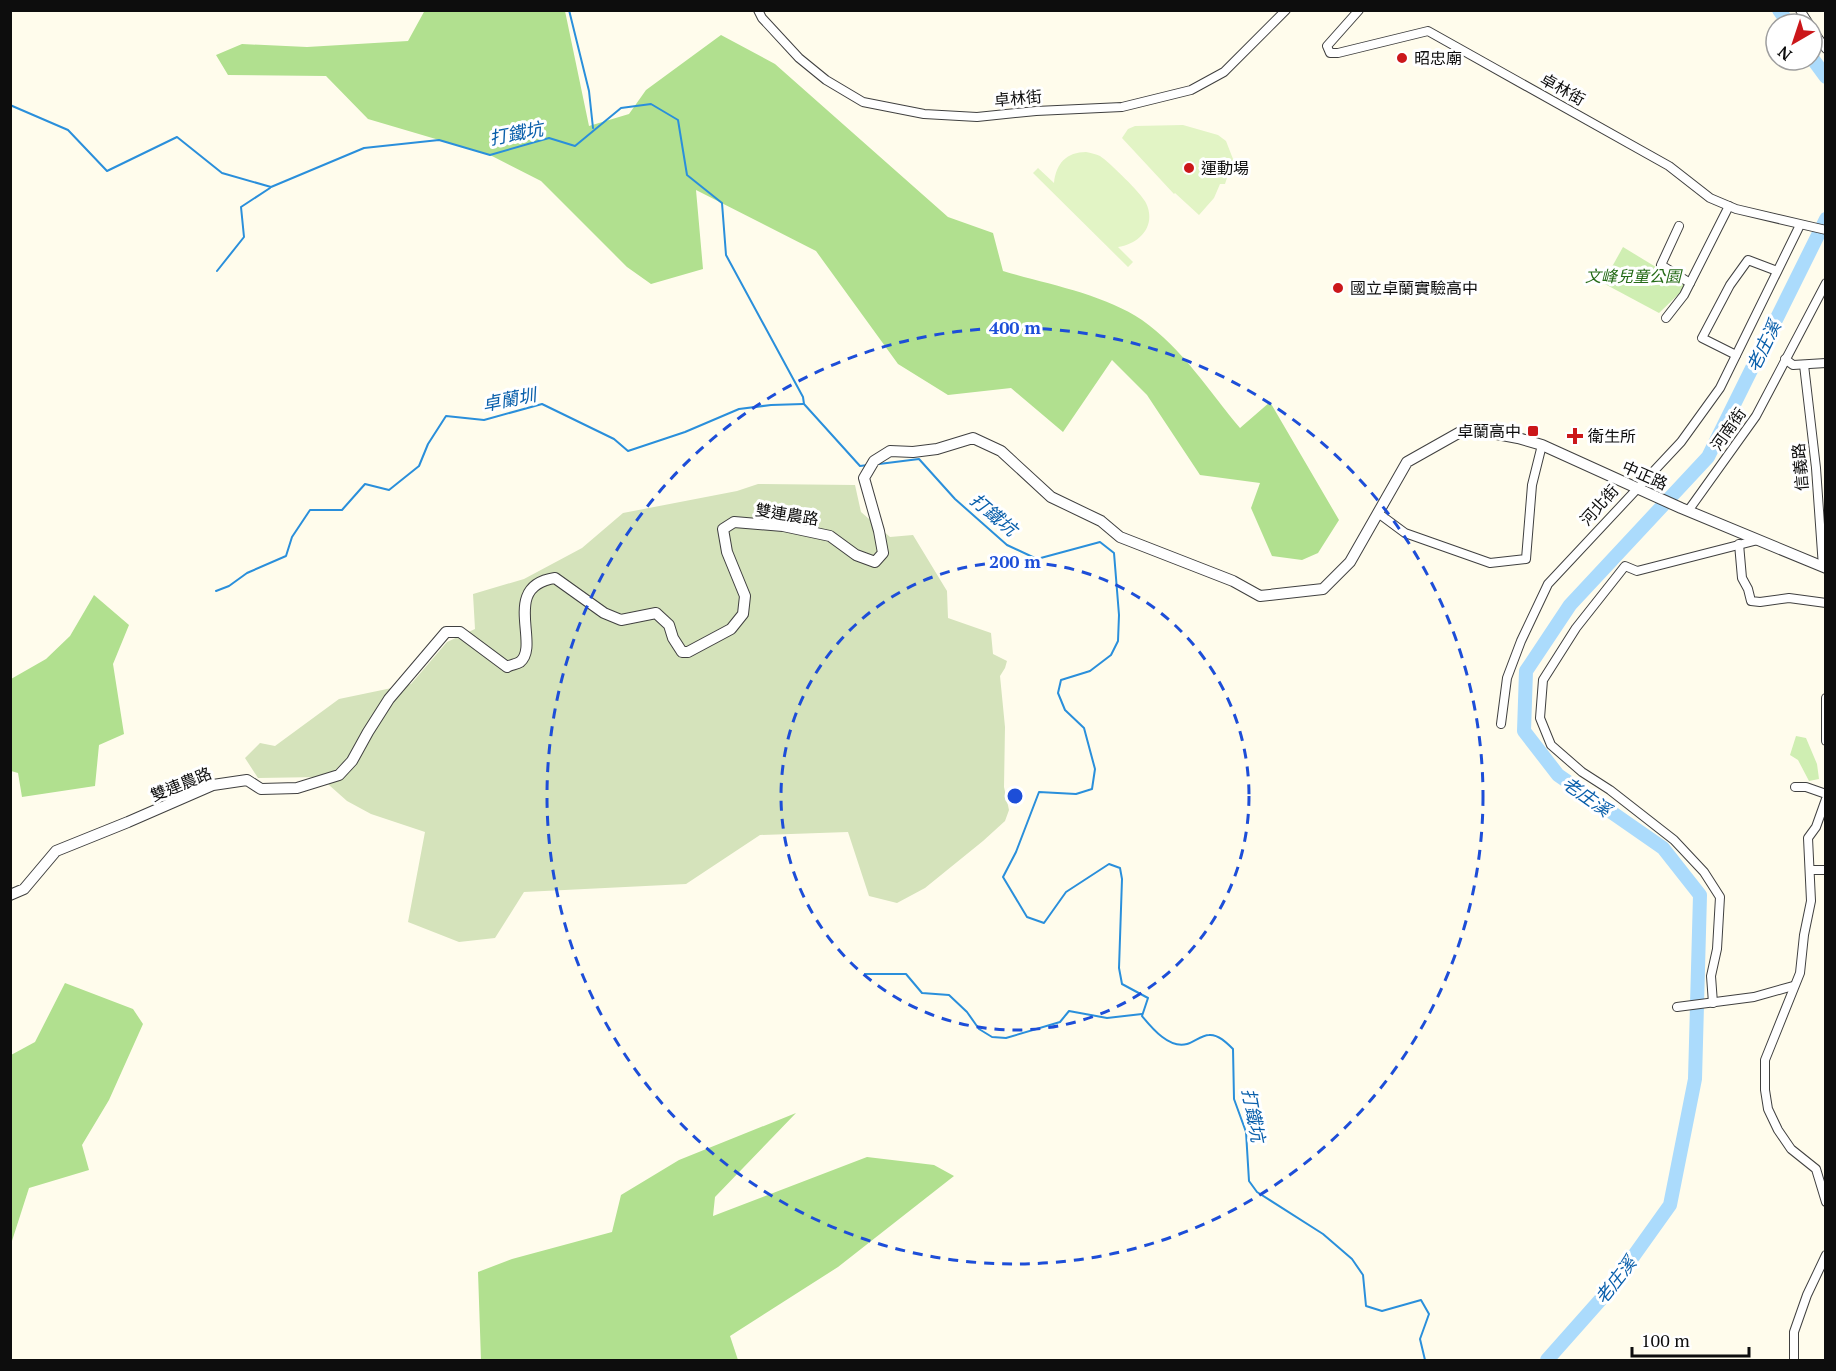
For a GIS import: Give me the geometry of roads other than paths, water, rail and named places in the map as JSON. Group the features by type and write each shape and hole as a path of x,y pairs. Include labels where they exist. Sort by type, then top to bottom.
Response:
{"street":[{"name":"卓林街","path":"758,10 762,18 799,58 826,80 863,102 924,114 977,117 1036,111 1122,107 1191,90 1224,72 1286,10"},
{"name":"卓林街","path":"1359,10 1327,46 1330,53 1428,31 1669,166 1710,198 1729,206 1826,230"},
{"path":"1666,318 1684,295 1729,206"},
{"name":"河北街","path":"1501,724 1507,678 1521,641 1548,584 1681,441 1720,388 1800,225"},
{"path":"1679,226 1661,265 1690,283"},
{"path":"1736,355 1702,338 1730,285 1748,260 1777,271"},
{"name":"河南街","path":"1684,509 1756,416 1826,283"},
{"path":"1785,359 1793,364 1826,363"},
{"name":"信義路","path":"1804,365 1821,467 1824,567"},
{"name":"中正路","path":"1378,513 1407,462 1462,431 1481,431 1542,445 1684,509 1824,567"},
{"name":"雙連農路","path":"10,895 24,889 56,851 213,785 247,780 261,789 297,788 339,775 352,761 389,699 446,632 460,632 507,667 519,662 525,654 525,604 533,586 543,580 555,578 604,613 621,620 656,613 669,625 673,638 682,652 688,652 731,629 743,614 745,596 727,552 723,529 734,522 783,526 830,536 856,555 875,562 883,553 864,478 874,460 890,451 913,452 937,449 973,438 1000,450 1051,497 1101,521 1120,537 1233,581 1260,596 1323,589 1350,562 1378,513"},
{"path":"1378,513 1405,533 1490,563 1526,559 1532,485 1542,445"},
{"path":"1713,1004 1711,976 1717,949 1720,897 1704,872 1674,840 1611,790 1582,772 1551,745 1540,718 1543,680 1576,628 1625,566 1637,571 1758,540"},
{"path":"1739,544 1742,578 1751,601 1790,598 1826,603"},
{"path":"1826,698 1826,741"},
{"path":"1795,787 1806,787 1826,794"},
{"path":"1826,799 1816,827 1808,838 1811,901 1800,973 1765,1060 1765,1090 1768,1109 1791,1149 1816,1168 1826,1202"},
{"path":"1811,870 1826,870"},
{"path":"1677,1007 1754,997 1793,986"},
{"path":"1794,1360 1794,1332 1807,1295 1826,1255"}],"waterway":[{"path":"569,10 589,91 593,128"},
{"name":"老庄溪","path":"1822,72 1826,77"},
{"name":"打鐵坑","path":"10,105 68,130 107,171 177,137 222,173 271,187 364,148 439,140 490,155 549,138 575,146 621,108 651,104 678,120 687,175 722,203 726,255 803,397 804,404 860,466 868,465"},
{"path":"217,271 244,237 241,207 270,188"},
{"name":"老庄溪","path":"1547,1360 1610,1289 1670,1205 1695,1079 1700,895 1663,848 1558,775 1524,731 1526,671 1570,605 1708,457 1826,219"},
{"name":"卓蘭圳","path":"216,591 229,586 247,573 286,556 292,537 310,510 342,510 365,484 389,490 419,466 428,444 446,416 484,420 542,404 614,439 628,451 685,432 739,409 803,404"},
{"name":"打鐵坑","path":"879,464 919,459 955,499 1007,545 1037,559 1100,542 1114,553 1119,615 1118,641 1111,655 1090,671 1061,680 1058,693 1065,710 1084,728 1095,769 1092,789 1076,794 1039,792 1016,852 1003,877 1027,917 1044,923 1066,892 1109,864 1120,868 1122,879 1119,968 1122,984 1148,998 1142,1016 1167,1041 1180,1045 1212,1035 1222,1039 1233,1049 1234,1099 1246,1132 1249,1181 1257,1192 1323,1234 1352,1259 1363,1275 1366,1306 1382,1311 1421,1300 1429,1314 1420,1339 1425,1360"},
{"path":"865,974 906,974 922,993 949,995 967,1012 979,1029 992,1037 1006,1038 1060,1022 1069,1011 1107,1018 1142,1014"}],"place":[{"name":"昭忠廟","path":"1402,58"},
{"name":"運動場","path":"1189,168"},
{"name":"國立卓蘭實驗高中","path":"1338,288"},
{"name":"卓蘭高中","path":"1533,431"},
{"name":"衛生所","path":"1575,436"}],"park label":[{"name":"文峰兒童公園","path":"1633,276"}]}
